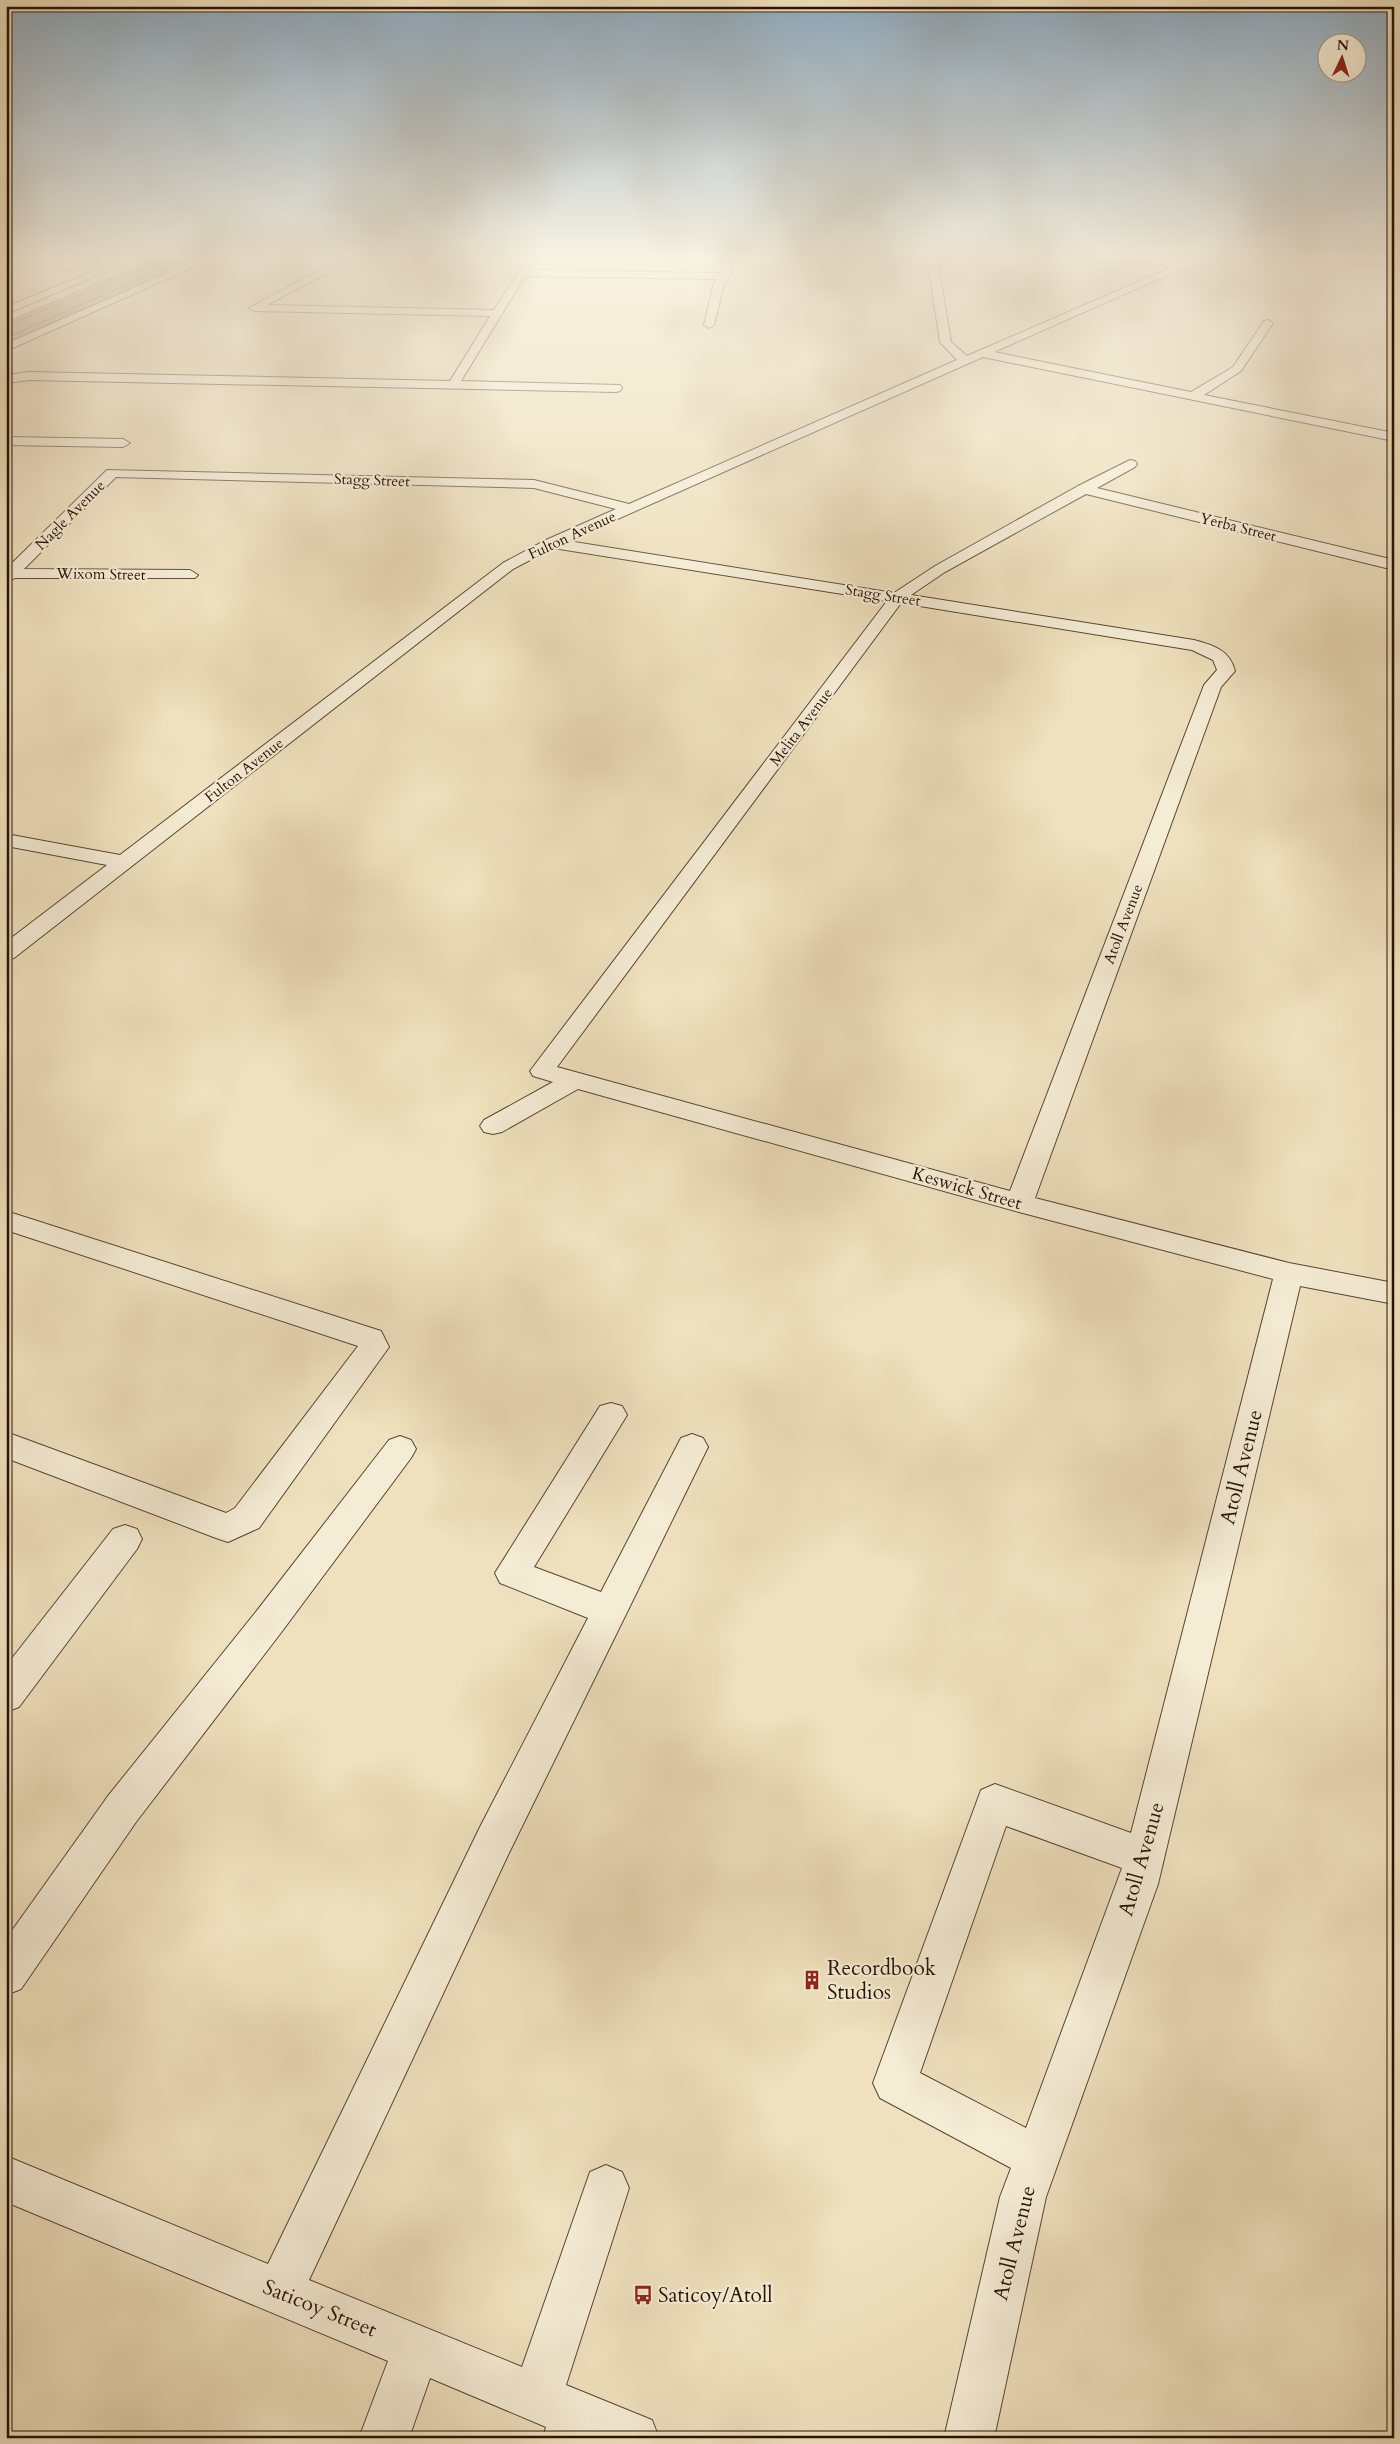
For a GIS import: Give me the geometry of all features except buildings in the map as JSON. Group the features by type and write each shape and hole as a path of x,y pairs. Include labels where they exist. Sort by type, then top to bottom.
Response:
{"street":[{"path":"453,385 462,371"},
{"name":"Fulton Avenue","path":"6,953 508,566 551,543 940,371"},
{"path":"1070,371 1394,437"},
{"path":"1193,396 1234,371"},
{"path":"9,378 29,376 616,388"},
{"path":"6,441 123,443"},
{"name":"Melita Avenue","path":"542,1071 898,597 940,569 1130,464"},
{"name":"Stagg Street","path":"112,473 534,484 629,508"},
{"name":"Nagle Avenue","path":"9,576 112,473"},
{"name":"Yerba Street","path":"1083,489 1394,565"},
{"name":"Stagg Street","path":"551,543 1194,645 1215,652"},
{"name":"Wixom Street","path":"9,576 190,574"},
{"name":"Atoll Avenue","path":"1019,1203 1213,685 1226,671 1225,662 1215,652"},
{"path":"6,840 124,862"},
{"name":"Keswick Street","path":"542,1071 1019,1203 1289,1273 1394,1294"},
{"path":"493,1126 576,1080"},
{"path":"6,1220 371,1339 374,1347 247,1518 228,1528 6,1445"},
{"name":"Atoll Avenue","path":"969,2438 1023,2196 1138,1884 1289,1273"},
{"path":"610,1610 512,1573 611,1415"},
{"path":"280,2291 494,1841 692,1447"},
{"path":"6,1974 122,1809 271,1619 400,1448"},
{"path":"6,1695 126,1539"},
{"path":"1038,2158 895,2083 994,1803 1144,1857"},
{"name":"Saticoy Street","path":"6,2179 417,2348 560,2416 634,2438"},
{"path":"560,2416 606,2188"},
{"path":"384,2438 417,2348"}],"place":[{"name":"Recordbook Studios","path":"812,1980"},
{"name":"Saticoy/Atoll","path":"643,2295"}]}
